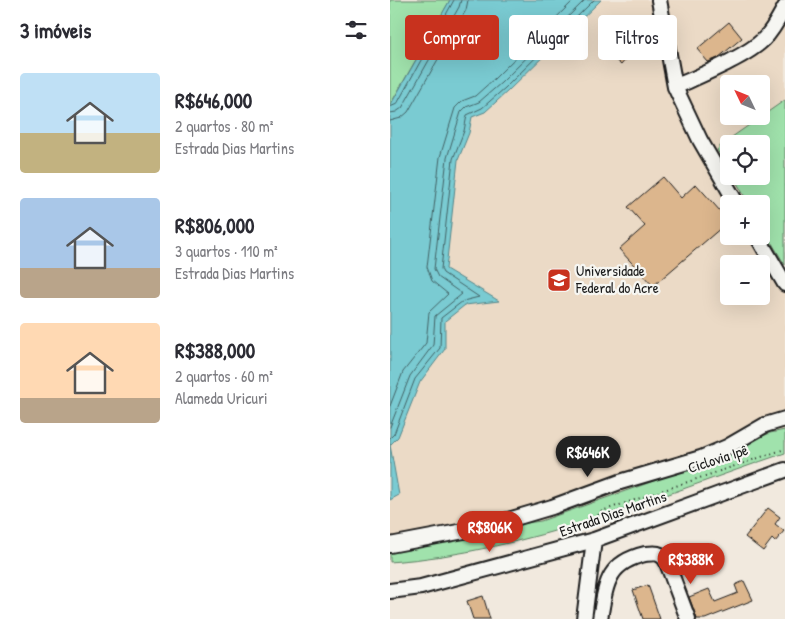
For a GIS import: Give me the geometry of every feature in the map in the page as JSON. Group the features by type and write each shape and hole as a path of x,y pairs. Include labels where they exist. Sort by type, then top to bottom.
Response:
{"street":[{"path":"659,0 675,87 700,140 732,195"},
{"path":"675,87 716,68 763,40 775,25 785,6"},
{"path":"761,245 785,284"},
{"path":"390,545 485,527 552,508 620,482 701,458 727,447 765,425 785,419"},
{"name":"Estrada Dias Martins","path":"390,591 421,587 594,540 785,470"},
{"path":"584,619 594,540"},
{"path":"600,619 606,589 616,567 634,557 654,553 663,555 666,560 688,619"}],"path":[{"name":"Ciclovia Ipê","path":"594,540 599,512 785,448"}],"shaded area":[{"name":"Universidade Federal do Acre","path":"450,0 785,0 785,430 770,433 693,467 541,521 390,542 390,106 416,60 499,60 499,15 442,15"}],"green space":[{"path":"390,0 450,0 441,15 405,15 405,60 416,60 390,105"},
{"path":"785,100 785,265 770,240 770,195 744,195 738,185 770,185 770,135 735,135 749,125 770,125 770,110"},
{"path":"785,430 785,453 639,504 541,535 491,547 441,556 390,562 390,542 541,521 693,467 770,433"}],"water":[{"path":"450,0 601,0 586,15 509,15 509,60 540,60 485,112 472,117 469,133 458,160 446,269 499,301 465,305 445,321 445,349 420,382 398,437 390,445 390,106 416,60 499,60 499,15 442,15"},
{"path":"390,445 399,495 390,500"}],"building":[{"path":"729,22 742,38 718,58 708,62 697,49"},
{"path":"615,60 625,60 621,65"},
{"path":"663,177 681,198 696,184 720,211 720,229 653,286 619,249 645,226 628,207"},
{"path":"768,508 780,517 775,524 784,531 775,542 772,539 763,551 745,537"},
{"path":"744,581 753,600 705,619 697,619 689,597 709,589 715,602 738,593 735,585"},
{"path":"648,585 660,619 643,619 633,590"},
{"path":"483,596 490,619 473,619 467,601"}],"place":[{"name":"Universidade Federal do Acre","path":"559,280"}]}
